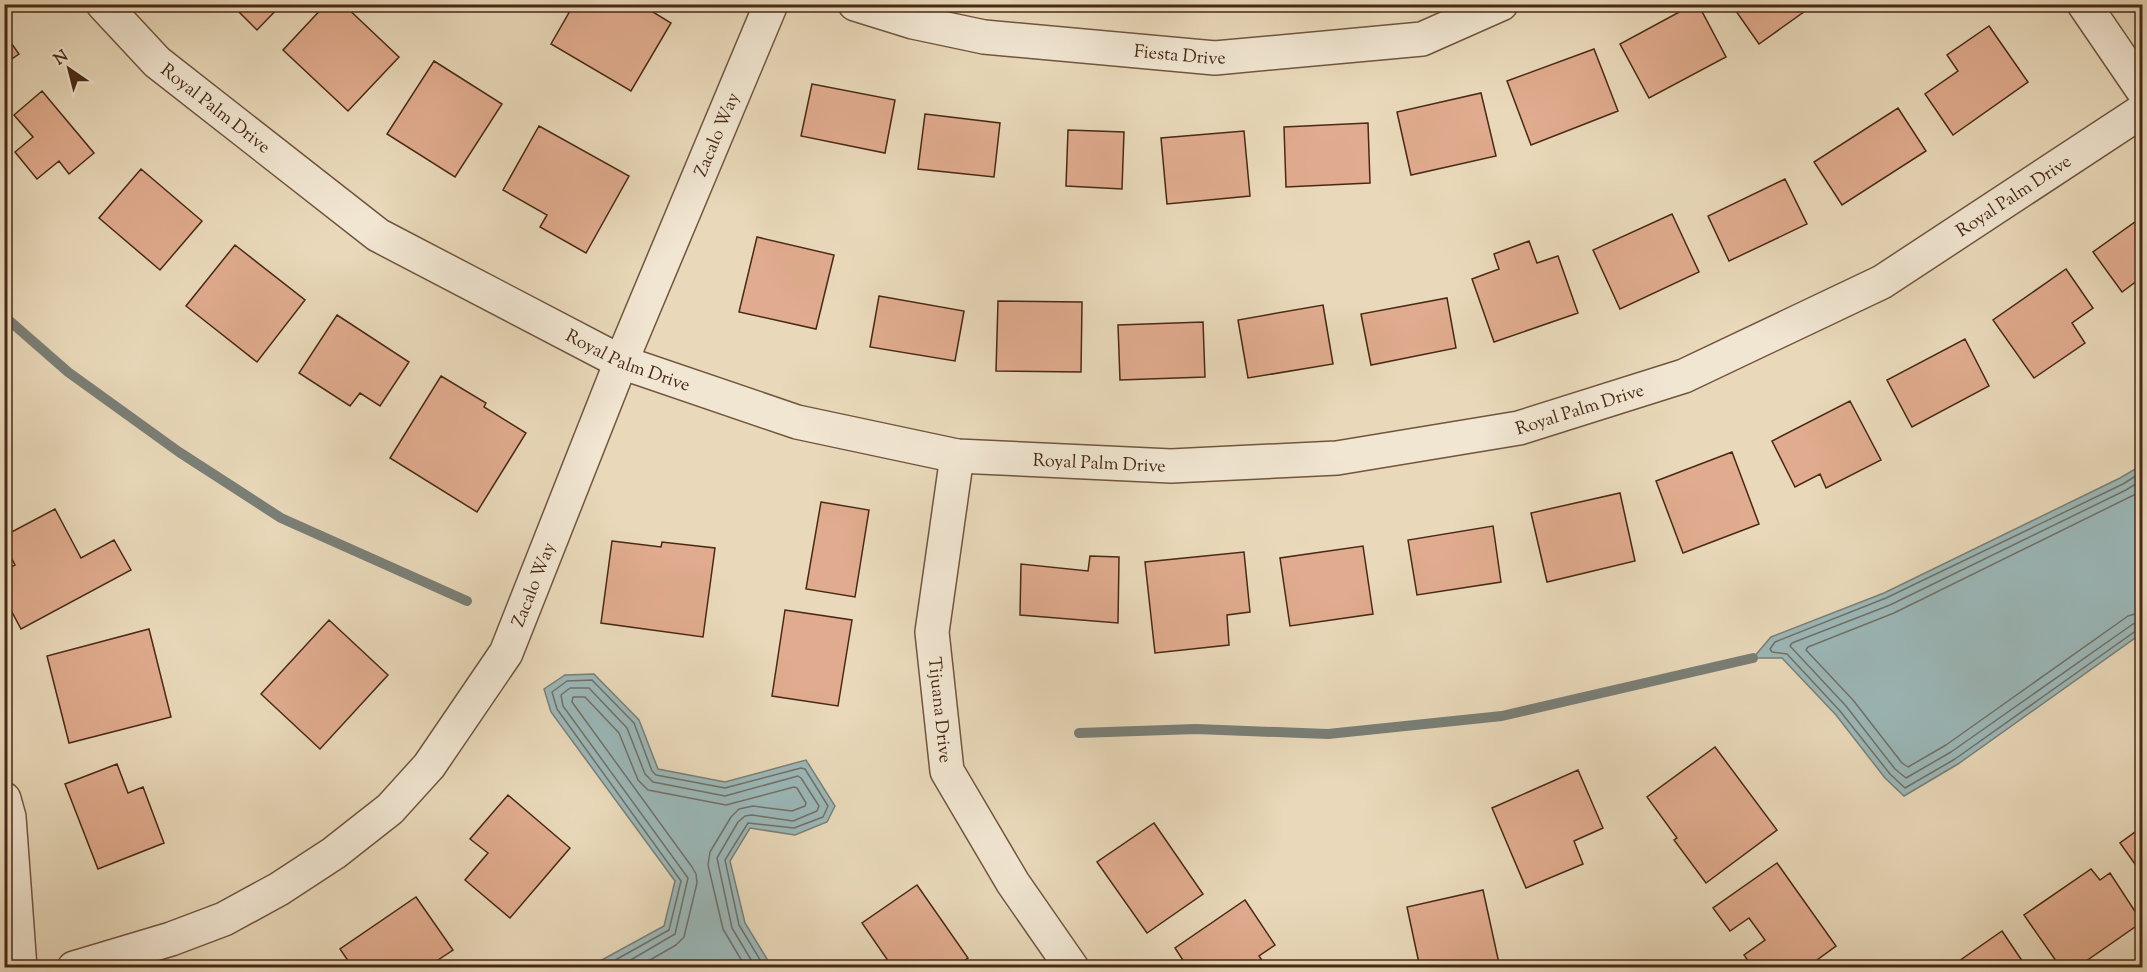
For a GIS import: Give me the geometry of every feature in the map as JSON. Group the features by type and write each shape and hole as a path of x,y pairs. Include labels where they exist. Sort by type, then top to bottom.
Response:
{"street":[{"name":"Royal Palm Drive","path":"104,4 157,63 378,235 621,362 797,422 957,456 1171,466 1337,458 1520,428 1684,376 1882,282 2142,111"},
{"name":"Zacalo Way","path":"74,968 171,939 224,919 279,890 334,853 390,809 429,766 506,653 621,362 771,4"},
{"name":"Fiesta Drive","path":"855,4 913,22 984,37 1215,58 1422,39 1502,4"},
{"path":"2084,4 2142,89"},
{"name":"Tijuana Drive","path":"957,456 932,632 947,771 1013,884 1072,968"},
{"path":"4,799 9,817 20,968"}],"water":[{"path":"2142,465 2142,633 1958,764 1904,796 1885,778 1836,715 1782,658 1753,658 1771,637 1884,593 2120,478"},
{"path":"594,674 639,720 658,769 725,782 806,760 835,806 827,822 795,835 750,828 730,861 745,923 772,967 589,967 664,926 675,881 551,712 544,689 565,675"}],"building":[{"path":"231,4 282,4 257,30"},
{"path":"326,4 343,4 399,57 348,111 283,50"},
{"path":"574,4 640,4 671,23 631,91 551,44"},
{"path":"1694,4 1698,4 1726,57 1649,98 1620,44"},
{"path":"1731,4 1815,4 1759,44"},
{"path":"1989,26 2028,82 1953,135 1925,94 1958,71 1947,55"},
{"path":"4,33 19,54 4,64"},
{"path":"1594,49 1618,111 1531,145 1507,81"},
{"path":"434,61 502,104 455,177 387,134"},
{"path":"812,84 895,100 885,153 801,136"},
{"path":"42,91 94,153 69,174 59,161 37,179 15,152 33,137 14,115"},
{"path":"1481,93 1496,156 1411,175 1397,112"},
{"path":"1898,108 1926,151 1842,205 1814,162"},
{"path":"925,114 1000,123 994,177 918,169"},
{"path":"1368,123 1370,183 1286,187 1284,127"},
{"path":"539,126 629,176 586,253 540,227 547,215 503,190"},
{"path":"1068,130 1124,132 1122,189 1066,186"},
{"path":"1244,131 1250,196 1167,204 1161,138"},
{"path":"141,169 202,221 160,270 99,218"},
{"path":"1785,179 1807,224 1729,261 1708,216"},
{"path":"1672,214 1699,272 1620,309 1593,250"},
{"path":"2142,217 2142,281 2141,278 2122,292 2093,252"},
{"path":"757,237 834,255 816,329 739,312"},
{"path":"1529,241 1537,263 1558,256 1578,313 1494,342 1472,279 1499,269 1494,254"},
{"path":"235,245 305,300 257,362 186,306"},
{"path":"2066,269 2093,308 2072,323 2085,343 2034,378 1993,320"},
{"path":"879,296 964,311 955,361 870,347"},
{"path":"1447,298 1456,348 1371,365 1361,314"},
{"path":"998,301 1082,302 1081,372 996,371"},
{"path":"1323,305 1333,364 1248,378 1238,320"},
{"path":"337,315 409,362 380,406 360,393 350,406 299,373"},
{"path":"1203,322 1205,377 1120,380 1118,325"},
{"path":"1965,339 1989,386 1912,427 1887,380"},
{"path":"441,376 486,403 484,407 526,433 477,512 390,458"},
{"path":"1850,401 1881,460 1826,488 1820,474 1795,487 1772,441"},
{"path":"1732,452 1759,524 1683,553 1656,481"},
{"path":"1620,493 1635,561 1547,582 1531,513"},
{"path":"821,502 869,510 855,597 806,589"},
{"path":"55,509 81,558 114,540 131,570 21,629 4,597 4,571 15,565 4,544 4,536"},
{"path":"1493,526 1501,582 1417,595 1408,540"},
{"path":"612,541 661,547 662,542 715,548 703,637 601,623"},
{"path":"1363,546 1373,614 1290,626 1280,558"},
{"path":"1244,552 1250,612 1227,615 1229,645 1155,653 1145,562"},
{"path":"1090,556 1119,557 1118,623 1020,615 1021,564 1088,571"},
{"path":"785,610 852,620 838,706 772,696"},
{"path":"329,620 388,675 320,749 261,694"},
{"path":"149,629 171,717 69,743 47,656"},
{"path":"1715,747 1777,830 1706,883 1674,840 1677,838 1647,797"},
{"path":"117,764 128,793 143,787 164,843 98,869 65,784"},
{"path":"1578,770 1603,828 1574,841 1583,864 1526,888 1492,808"},
{"path":"508,795 570,848 510,918 465,880 488,853 470,839"},
{"path":"1154,823 1203,894 1147,933 1097,862"},
{"path":"2142,827 2142,874 2120,843"},
{"path":"1777,863 1836,946 1806,968 1753,968 1744,955 1765,940 1749,918 1730,931 1713,908"},
{"path":"2091,869 2100,880 2110,873 2142,922 2076,968 2061,968 2024,915"},
{"path":"917,885 968,958 954,968 893,968 862,923"},
{"path":"1483,890 1500,968 1420,968 1407,907"},
{"path":"416,897 453,950 429,966 431,968 353,968 340,949"},
{"path":"1245,900 1275,945 1259,956 1267,968 1188,968 1175,948"},
{"path":"2002,931 2027,968 1949,968"}],"waterway":[{"path":"4,316 68,372 179,452 281,518 467,601"},
{"path":"1079,733 1196,729 1328,734 1502,716 1753,658"}]}
